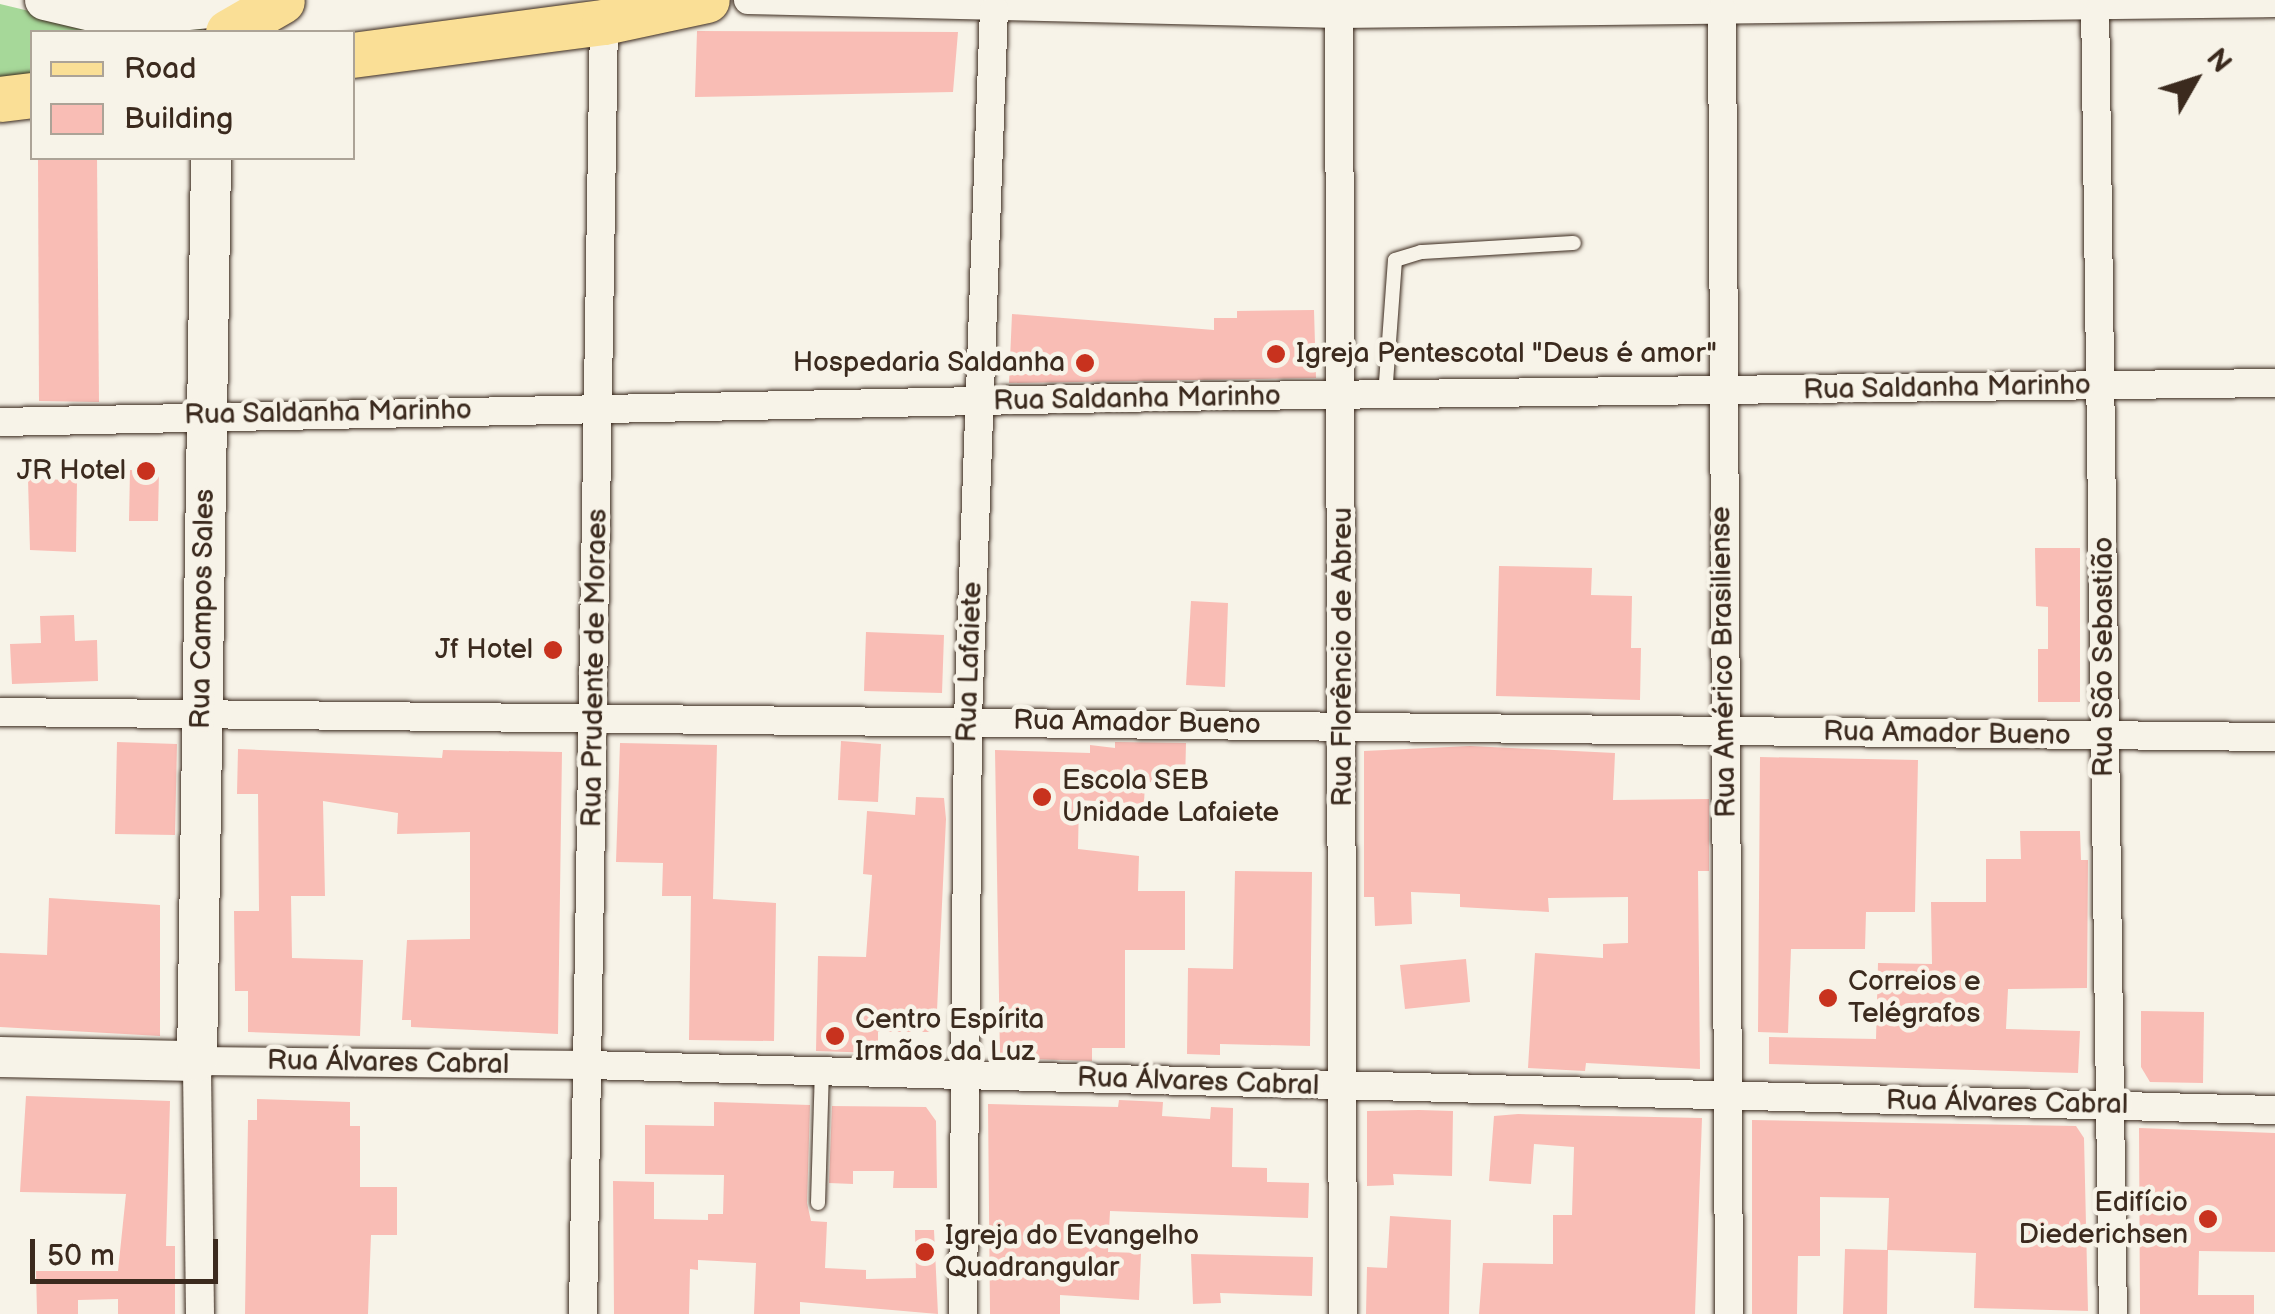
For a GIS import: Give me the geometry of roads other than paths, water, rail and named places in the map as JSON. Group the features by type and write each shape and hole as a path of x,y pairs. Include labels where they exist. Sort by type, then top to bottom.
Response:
{"main road":[{"path":"46,0 116,18 292,0"},
{"path":"355,55 708,0"},
{"path":"231,30 282,1"},
{"path":"0,99 30,95"},
{"name":"Rua Campos Sales","path":"197,1061 210,160"},
{"name":"Rua Álvares Cabral","path":"0,1057 197,1061"}],"street":[{"path":"748,0 994,10 2275,3"},
{"name":"Rua São Sebastião","path":"2095,4 2103,385 2107,1105 2113,1314"},
{"name":"Rua Américo Brasiliense","path":"1727,5 1722,393 1728,1314"},
{"name":"Rua Florêncio de Abreu","path":"1339,7 1344,396 1340,1086 1344,1314"},
{"name":"Rua Lafaiete","path":"962,1314 961,1075 968,718 994,10"},
{"name":"Rua Prudente de Moraes","path":"583,1314 598,407 618,12"},
{"name":"Rua Saldanha Marinho","path":"0,422 598,407 2275,382"},
{"name":"Rua Amador Bueno","path":"0,712 202,712 595,721 968,718 1342,728 2275,737"},
{"path":"197,1061 200,1314"},
{"name":"Rua Álvares Cabral","path":"197,1061 588,1065 2275,1110"}],"lane":[{"path":"1386,396 1395,260 1422,252 1574,243"},
{"path":"818,1203 822,1072"}],"place":[{"name":"Igreja Pentescotal \"Deus é amor\"","path":"1276,354"},
{"name":"Hospedaria Saldanha","path":"1085,363"},
{"name":"JR Hotel","path":"146,471"},
{"name":"Jf Hotel","path":"553,650"},
{"name":"Escola SEB Unidade Lafaiete","path":"1042,797"},
{"name":"Correios e Telégrafos","path":"1828,998"},
{"name":"Centro Espírita Irmãos da Luz","path":"835,1036"},
{"name":"Edifício Diederichsen","path":"2208,1219"},
{"name":"Igreja do Evangelho Quadrangular","path":"925,1252"}]}
